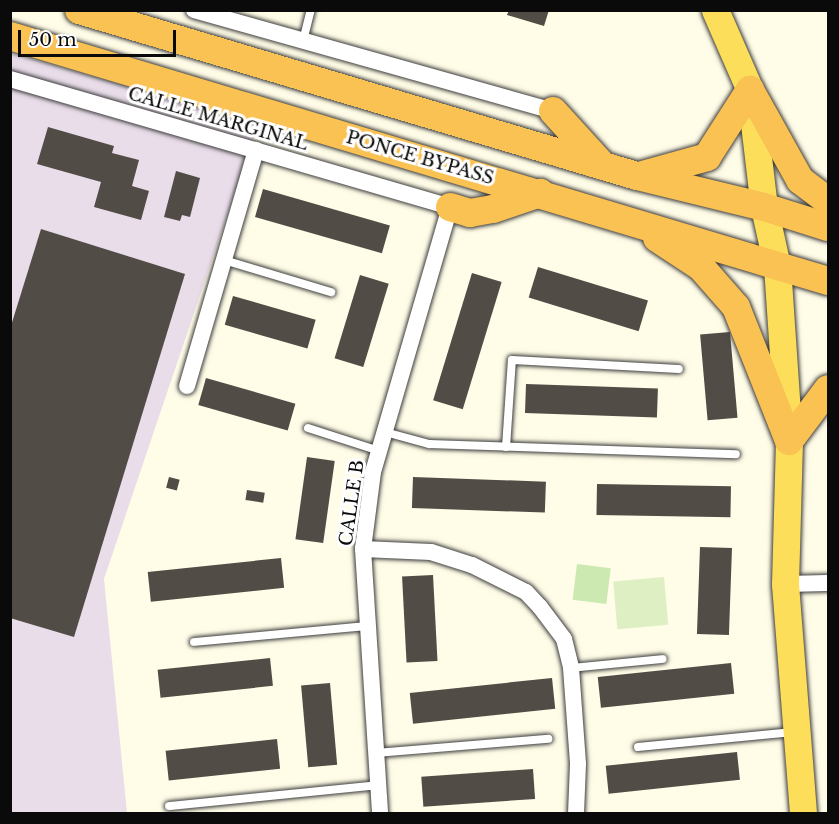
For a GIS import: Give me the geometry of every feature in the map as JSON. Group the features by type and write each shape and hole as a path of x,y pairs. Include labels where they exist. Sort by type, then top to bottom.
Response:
{"highway":[{"path":"79,10 637,176 764,207 828,227"},
{"name":"PONCE BYPASS","path":"10,36 627,219 828,282"},
{"path":"637,176 707,157 750,90 800,180 828,201"},
{"path":"553,111 603,166"},
{"path":"450,207 470,213 493,209 540,193"},
{"path":"627,219 701,267 736,307 789,441"},
{"path":"789,441 828,389"}],"main road":[{"path":"715,10 750,90 764,207 777,266 789,441 785,584 803,813"}],"street":[{"path":"194,10 553,111"},
{"name":"CALLE MARGINAL","path":"10,79 450,207"},
{"path":"187,386 256,150"},
{"name":"CALLE B","path":"380,813 363,549 373,472 450,207"},
{"path":"363,549 431,552 472,565 526,592 564,639 571,668 578,764 576,813"},
{"path":"785,584 828,583"}],"lane":[{"path":"303,41 311,10"},
{"path":"224,260 331,292"},
{"path":"506,447 512,360 680,369"},
{"path":"308,428 379,450"},
{"path":"385,432 429,444 736,454"},
{"path":"194,642 368,626"},
{"path":"571,668 663,659"},
{"path":"638,747 796,731"},
{"path":"375,753 548,739"},
{"path":"169,806 378,785"}],"shaded area":[{"path":"10,53 258,124 104,579 127,813 11,813"}],"green space":[{"path":"577,564 611,568 606,604 573,600"},
{"path":"664,577 668,625 617,629 613,581"}],"building":[{"path":"509,10 549,10 544,26 507,15"},
{"path":"48,127 114,146 112,153 139,160 132,186 149,191 141,220 94,207 101,182 37,164"},
{"path":"176,171 200,178 190,217 182,215 180,221 164,217"},
{"path":"263,189 390,225 382,253 255,217"},
{"path":"41,229 185,274 74,637 10,618 10,329"},
{"path":"538,267 648,301 639,331 529,298"},
{"path":"472,273 502,282 463,409 433,400"},
{"path":"360,275 389,284 363,367 335,358"},
{"path":"233,296 316,320 307,349 225,325"},
{"path":"730,332 737,418 708,420 700,335"},
{"path":"206,378 295,404 288,431 198,405"},
{"path":"526,384 658,389 657,418 525,413"},
{"path":"307,457 335,461 323,543 295,539"},
{"path":"169,477 180,480 177,490 166,488"},
{"path":"413,477 546,482 545,513 412,508"},
{"path":"597,484 731,486 730,517 596,515"},
{"path":"247,490 265,493 263,503 245,500"},
{"path":"700,547 732,548 729,635 697,634"},
{"path":"281,558 284,588 151,602 148,572"},
{"path":"433,575 438,661 407,663 402,577"},
{"path":"270,658 273,686 161,698 158,670"},
{"path":"731,663 734,694 601,708 598,677"},
{"path":"552,678 555,709 413,724 410,693"},
{"path":"330,683 337,765 308,767 301,686"},
{"path":"277,739 280,769 169,781 166,751"},
{"path":"737,752 740,780 609,794 606,766"},
{"path":"533,769 535,799 423,807 421,777"}]}
